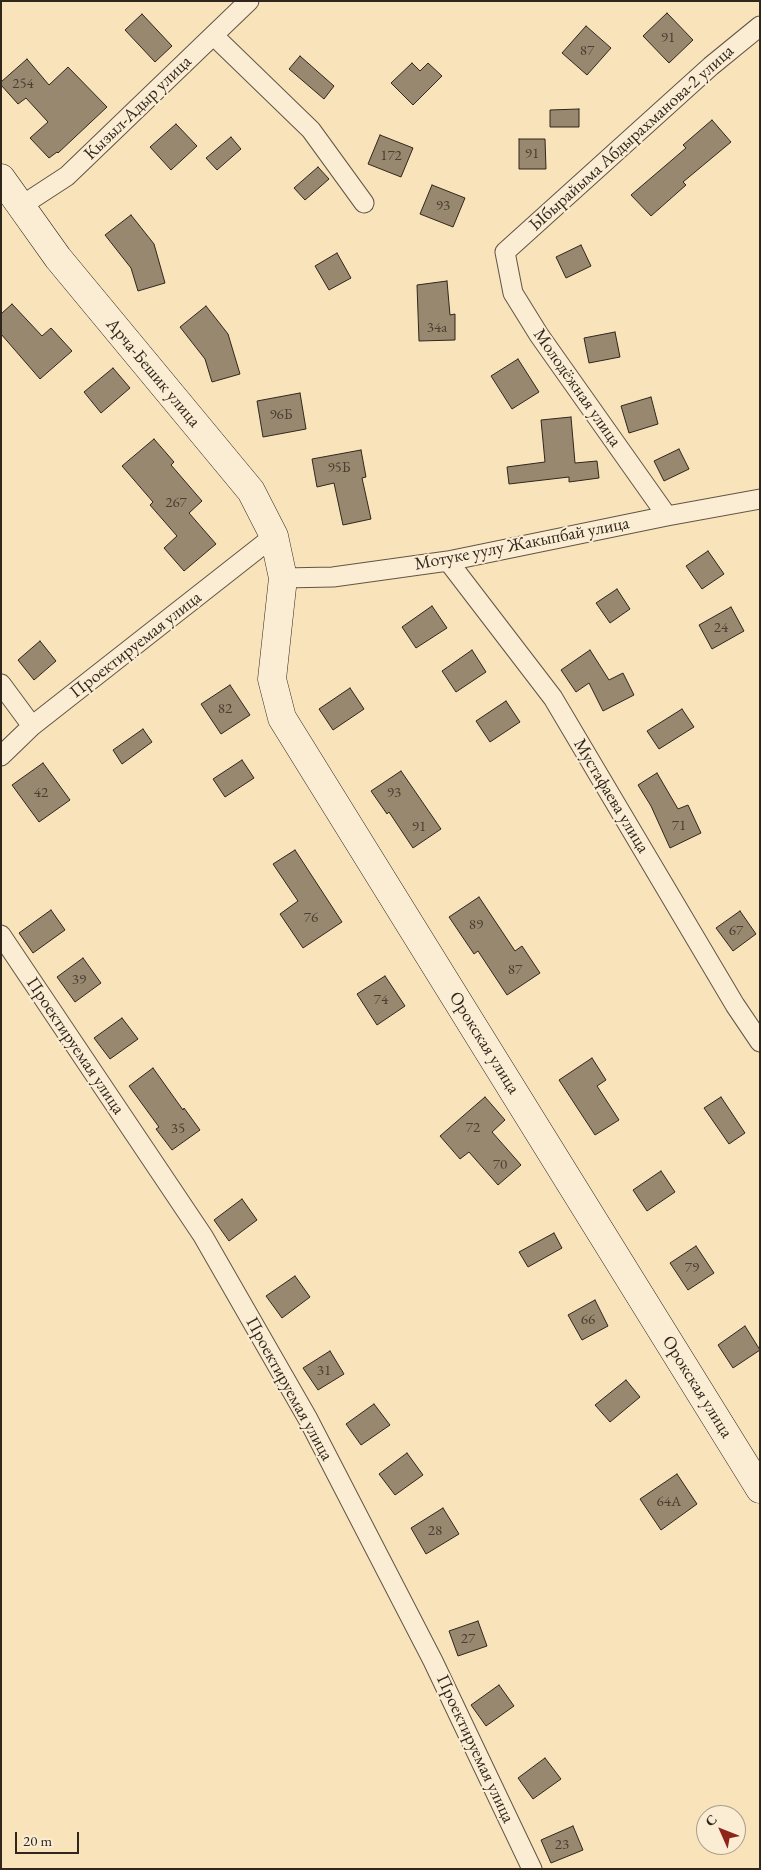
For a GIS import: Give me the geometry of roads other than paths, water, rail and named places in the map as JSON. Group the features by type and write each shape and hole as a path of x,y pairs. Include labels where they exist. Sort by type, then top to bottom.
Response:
{"street":[{"name":"Кызыл-Адыр улица","path":"21,206 67,176 249,1"},
{"name":"Ыбырайыма Абдырахманова-2 улица","path":"505,252 711,66 760,26"},
{"path":"214,36 311,130 364,203"},
{"name":"Арча-Бешик улица","path":"1,178 58,258 251,491 274,536 283,578"},
{"name":"Молодёжная улица","path":"505,252 513,293 539,335 667,516"},
{"name":"Мотуке уулу Жакыпбай улица","path":"283,578 333,577 448,561 760,499"},
{"name":"Проектируемая улица","path":"1,756 32,726 274,536"},
{"name":"Мустафаева улица","path":"448,561 553,698 730,996 760,1042"},
{"name":"Орокская улица","path":"283,578 272,679 282,718 760,1489"},
{"path":"1,684 32,726"},
{"name":"Проектируемая улица","path":"1,936 203,1236 308,1419 434,1660 532,1869"}]}
